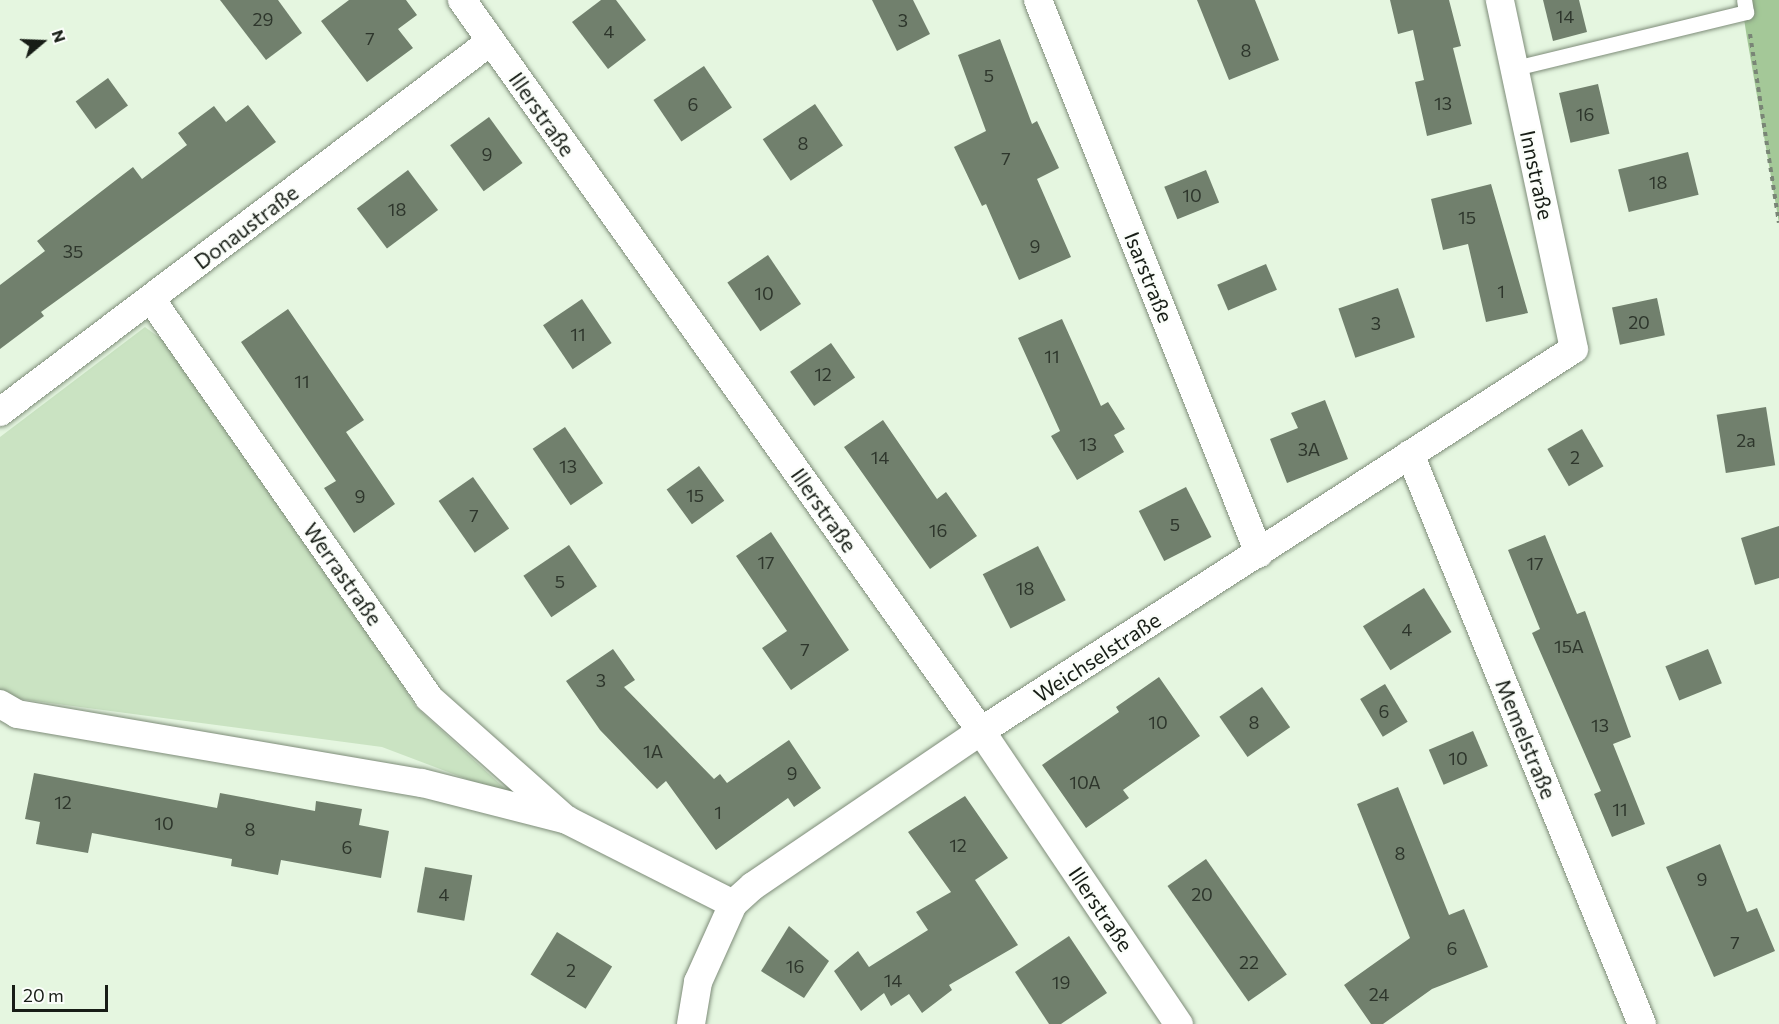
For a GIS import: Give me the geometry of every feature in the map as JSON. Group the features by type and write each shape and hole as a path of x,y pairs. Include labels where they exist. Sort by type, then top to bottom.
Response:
{"street":[{"name":"Illerstraße","path":"462,0 981,731 1179,1024"},
{"name":"Isarstraße","path":"1038,0 1259,553"},
{"name":"Innstraße","path":"1500,0 1574,349"},
{"name":"Donaustraße","path":"0,412 490,41"},
{"name":"Werrastraße","path":"151,298 429,698 567,820"},
{"name":"Weichselstraße","path":"691,1024 698,982 733,904 780,866 981,731 1574,349"},
{"name":"Memelstraße","path":"1410,454 1642,1024"},
{"name":"Werrastraße","path":"0,704 17,714 422,783 567,820 733,904"}],"lane":[{"path":"1515,68 1745,6"}],"path":[{"path":"1745,6 1779,223"}],"green space":[{"path":"1741,0 1779,0 1779,223 1747,38"},
{"path":"145,327 168,344 360,614 415,706 514,797 382,747 12,698 0,692 0,437"}],"building":[{"path":"220,0 278,0 302,33 266,60"},
{"path":"349,0 406,0 417,15 398,29 413,48 367,82 321,21"},
{"path":"601,0 616,0 646,40 608,69 572,22"},
{"path":"872,0 913,0 930,34 897,51"},
{"path":"1197,0 1255,0 1279,60 1229,80"},
{"path":"1390,0 1449,0 1461,46 1453,48 1472,124 1427,136 1415,82 1424,80 1413,30 1398,34"},
{"path":"1543,0 1579,0 1587,32 1553,41"},
{"path":"1000,39 1032,124 1037,121 1059,168 1037,179 1071,257 1019,280 986,204 982,206 954,147 986,131 958,55"},
{"path":"704,66 732,107 681,142 653,100"},
{"path":"108,78 128,106 96,129 76,102"},
{"path":"1598,84 1609,134 1570,143 1559,93"},
{"path":"815,104 843,145 791,181 763,139"},
{"path":"248,105 276,142 41,312 44,316 0,349 0,285 45,251 37,241 133,167 142,179 187,145 178,133 214,106 226,122"},
{"path":"489,117 523,163 484,191 450,145"},
{"path":"1688,152 1699,195 1629,212 1618,169"},
{"path":"408,170 438,210 387,248 357,209"},
{"path":"1206,170 1219,202 1177,219 1164,187"},
{"path":"1491,184 1528,313 1486,322 1468,244 1443,250 1431,199"},
{"path":"768,255 801,304 760,331 727,282"},
{"path":"1266,264 1277,290 1228,310 1217,285"},
{"path":"1398,288 1415,337 1355,358 1338,309"},
{"path":"1657,298 1665,335 1620,345 1612,308"},
{"path":"582,299 612,343 573,369 543,325"},
{"path":"288,309 364,420 346,432 395,504 354,533 324,488 336,481 241,342"},
{"path":"1062,319 1101,406 1108,402 1125,429 1114,435 1124,452 1077,480 1051,436 1060,431 1018,338"},
{"path":"831,343 855,377 814,406 790,372"},
{"path":"1325,400 1348,459 1287,483 1270,439 1298,428 1291,413"},
{"path":"1766,407 1775,465 1726,473 1717,415"},
{"path":"883,420 937,499 946,492 977,536 930,569 844,447"},
{"path":"565,427 603,483 571,505 533,449"},
{"path":"1582,429 1604,466 1569,486 1547,449"},
{"path":"699,466 724,501 692,524 667,490"},
{"path":"473,477 509,529 475,553 439,501"},
{"path":"1186,487 1211,537 1164,561 1139,511"},
{"path":"1779,526 1779,578 1755,585 1741,538"},
{"path":"771,532 849,650 791,690 762,648 787,631 736,556"},
{"path":"1545,535 1577,614 1585,611 1631,737 1613,744 1645,824 1612,837 1594,794 1601,791 1532,633 1540,629 1508,550"},
{"path":"569,545 597,586 551,617 523,576"},
{"path":"1038,546 1066,600 1010,628 983,574"},
{"path":"1424,588 1452,632 1390,670 1363,626"},
{"path":"613,649 635,680 624,687 714,779 720,774 727,783 789,740 821,788 794,807 788,798 716,850 666,781 657,789 600,730 566,681"},
{"path":"1708,649 1722,683 1679,701 1665,666"},
{"path":"1159,677 1200,736 1123,790 1129,798 1086,828 1042,765 1119,712 1116,707"},
{"path":"1385,684 1408,722 1383,737 1360,699"},
{"path":"1262,687 1290,727 1248,757 1219,717"},
{"path":"1473,731 1488,766 1444,785 1429,750"},
{"path":"34,773 217,808 220,793 315,811 316,801 362,809 359,825 389,831 381,878 281,860 278,875 231,866 232,859 92,833 88,853 36,844 40,822 25,819"},
{"path":"1398,787 1449,915 1464,909 1488,967 1432,989 1383,1024 1371,1024 1344,985 1410,938 1357,804"},
{"path":"965,796 1008,858 975,880 1018,945 949,985 952,990 922,1013 909,994 891,1006 884,993 861,1011 834,971 858,951 869,967 928,930 916,912 951,892 908,832"},
{"path":"1720,844 1747,912 1757,908 1775,951 1714,977 1666,867"},
{"path":"1206,859 1287,975 1248,1001 1167,886"},
{"path":"425,867 472,875 464,921 417,912"},
{"path":"789,926 829,961 804,998 761,971"},
{"path":"557,932 612,966 586,1009 531,974"},
{"path":"1069,936 1107,993 1061,1024 1049,1024 1015,972"}]}
